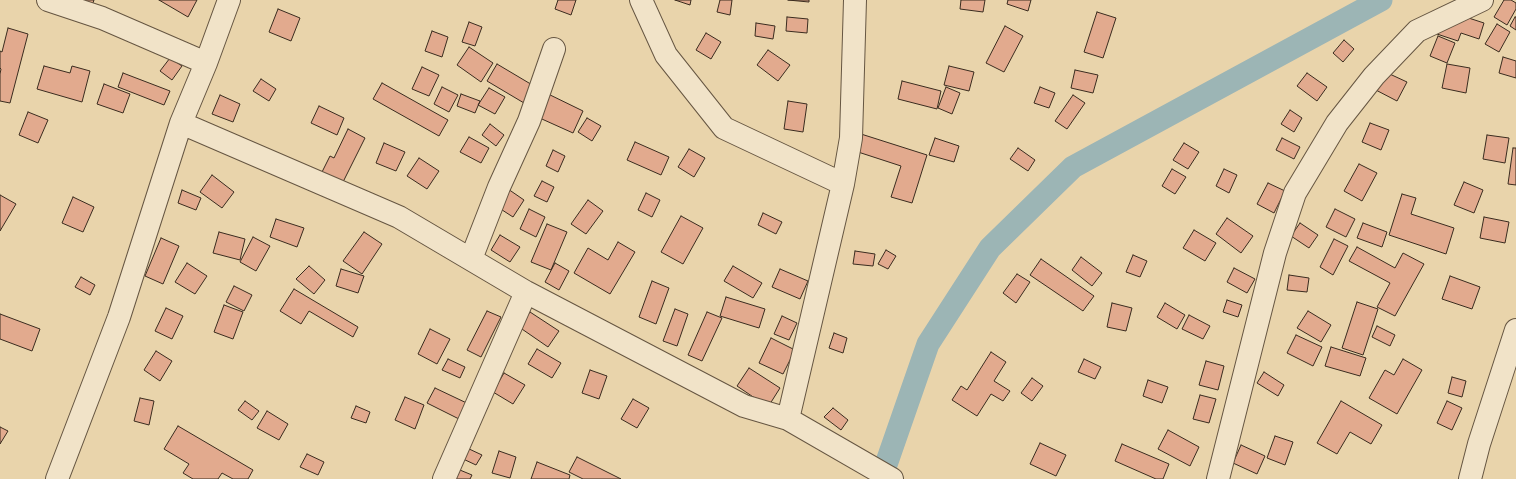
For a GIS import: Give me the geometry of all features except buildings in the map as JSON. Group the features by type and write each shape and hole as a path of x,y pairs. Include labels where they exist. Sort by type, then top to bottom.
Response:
{"street":[{"path":"48,0 102,18 206,64"},
{"path":"57,479 119,317 181,123 206,64 229,0"},
{"path":"641,0 666,55 724,128 843,184"},
{"path":"788,419 843,184 851,138 855,0"},
{"path":"1218,479 1275,253 1295,193 1336,123 1374,76 1418,31 1482,0"},
{"path":"471,259 499,187 529,121 554,49"},
{"path":"181,123 399,217 526,292 744,406 788,419 892,479"},
{"path":"444,479 526,292"},
{"path":"1470,479 1479,444 1516,330"}],"waterway":[{"path":"881,479 928,344 990,248 1073,167 1381,0"}]}
